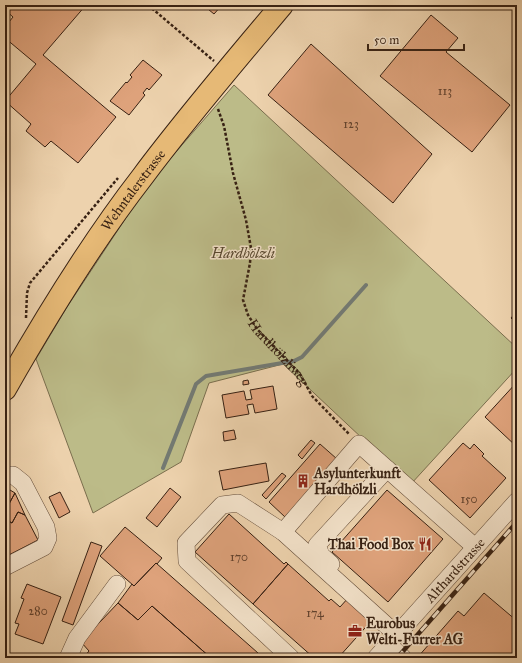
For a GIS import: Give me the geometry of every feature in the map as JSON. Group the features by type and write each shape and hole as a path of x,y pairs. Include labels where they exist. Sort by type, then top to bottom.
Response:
{"main road":[{"name":"Wehntalerstrasse","path":"5,389 56,302 113,216 142,176 206,95 282,5"}],"street":[{"path":"283,532 360,444 475,547"},
{"path":"387,469 317,545 320,555 396,636 403,658"},
{"path":"5,475 13,475 23,483 46,527 48,538 44,547 5,568"},
{"name":"Althardstrasse","path":"376,658 517,501"},
{"path":"291,658 187,561 186,543 222,505 238,503 283,532 396,636"},
{"path":"68,658 77,638 117,584"}],"path":[{"path":"148,5 216,62"},
{"name":"Hardhölzliweg","path":"206,95 219,111 224,126 233,173 246,220 251,248 244,300 248,315 257,329 300,374 312,396 360,444"}],"green space":[{"name":"Hardhölzli","path":"234,85 517,348 517,368 411,484 283,364 209,383 181,462 93,513 36,359 67,307 149,183"}],"building":[{"path":"5,5 86,5 43,55 116,117 78,163 51,141 45,147 26,131 31,124 5,101 36,64 5,38 5,27 13,17 5,10"},
{"path":"203,5 222,5 214,14"},
{"path":"431,15 458,38 446,52 510,105 472,152 380,76"},
{"path":"311,44 432,154 393,203 268,95"},
{"path":"143,60 162,75 149,90 147,88 143,93 145,95 129,115 110,101 132,77 130,75"},
{"path":"517,311 517,324 511,318"},
{"path":"248,380 249,384 243,385 243,381"},
{"path":"517,382 517,447 485,417"},
{"path":"273,386 277,409 255,413 253,404 247,405 249,414 226,418 222,395 244,391 246,400 252,399 250,390"},
{"path":"234,430 236,439 224,441 223,432"},
{"path":"311,440 315,443 302,459 298,455"},
{"path":"463,443 470,449 474,444 484,454 482,456 506,478 470,518 429,480"},
{"name":"Asylunterkunft Hardhölzli","path":"320,444 337,459 285,517 269,502"},
{"path":"266,463 269,481 223,490 219,471"},
{"path":"282,473 286,476 266,499 262,495"},
{"path":"5,487 15,493 5,511"},
{"path":"170,488 181,497 157,527 146,518"},
{"path":"387,490 443,539 388,602 332,552"},
{"path":"60,492 70,512 59,518 49,497"},
{"path":"15,493 25,515 18,512 12,523 5,519 5,511"},
{"path":"18,512 25,515 38,540 5,557 5,519 12,523"},
{"path":"229,514 284,564 286,562 288,564 253,604 195,552"},
{"path":"125,527 162,558 134,586 100,556"},
{"path":"91,542 102,546 73,625 62,621"},
{"path":"156,563 258,653 254,658 211,658 152,606 138,620 118,603 132,584 134,586"},
{"path":"288,564 329,601 331,599 340,607 349,597 373,619 338,658 314,658 253,604"},
{"path":"27,584 61,597 43,644 15,634 19,624 15,623 24,599 21,598"},
{"path":"484,593 517,621 517,658 417,658 458,611 464,616"},
{"path":"118,603 138,620 152,606 211,658 83,658 89,651 81,642"}],"waterway":[{"path":"163,468 196,384 206,376 294,361 302,357 366,285"}],"railway":[{"path":"397,658 517,522"}],"place":[{"name":"Asylunterkunft Hardhölzli","path":"303,481"},
{"name":"Thai Food Box","path":"425,544"},
{"name":"Eurobus Welti-Furrer AG","path":"355,631"}]}
